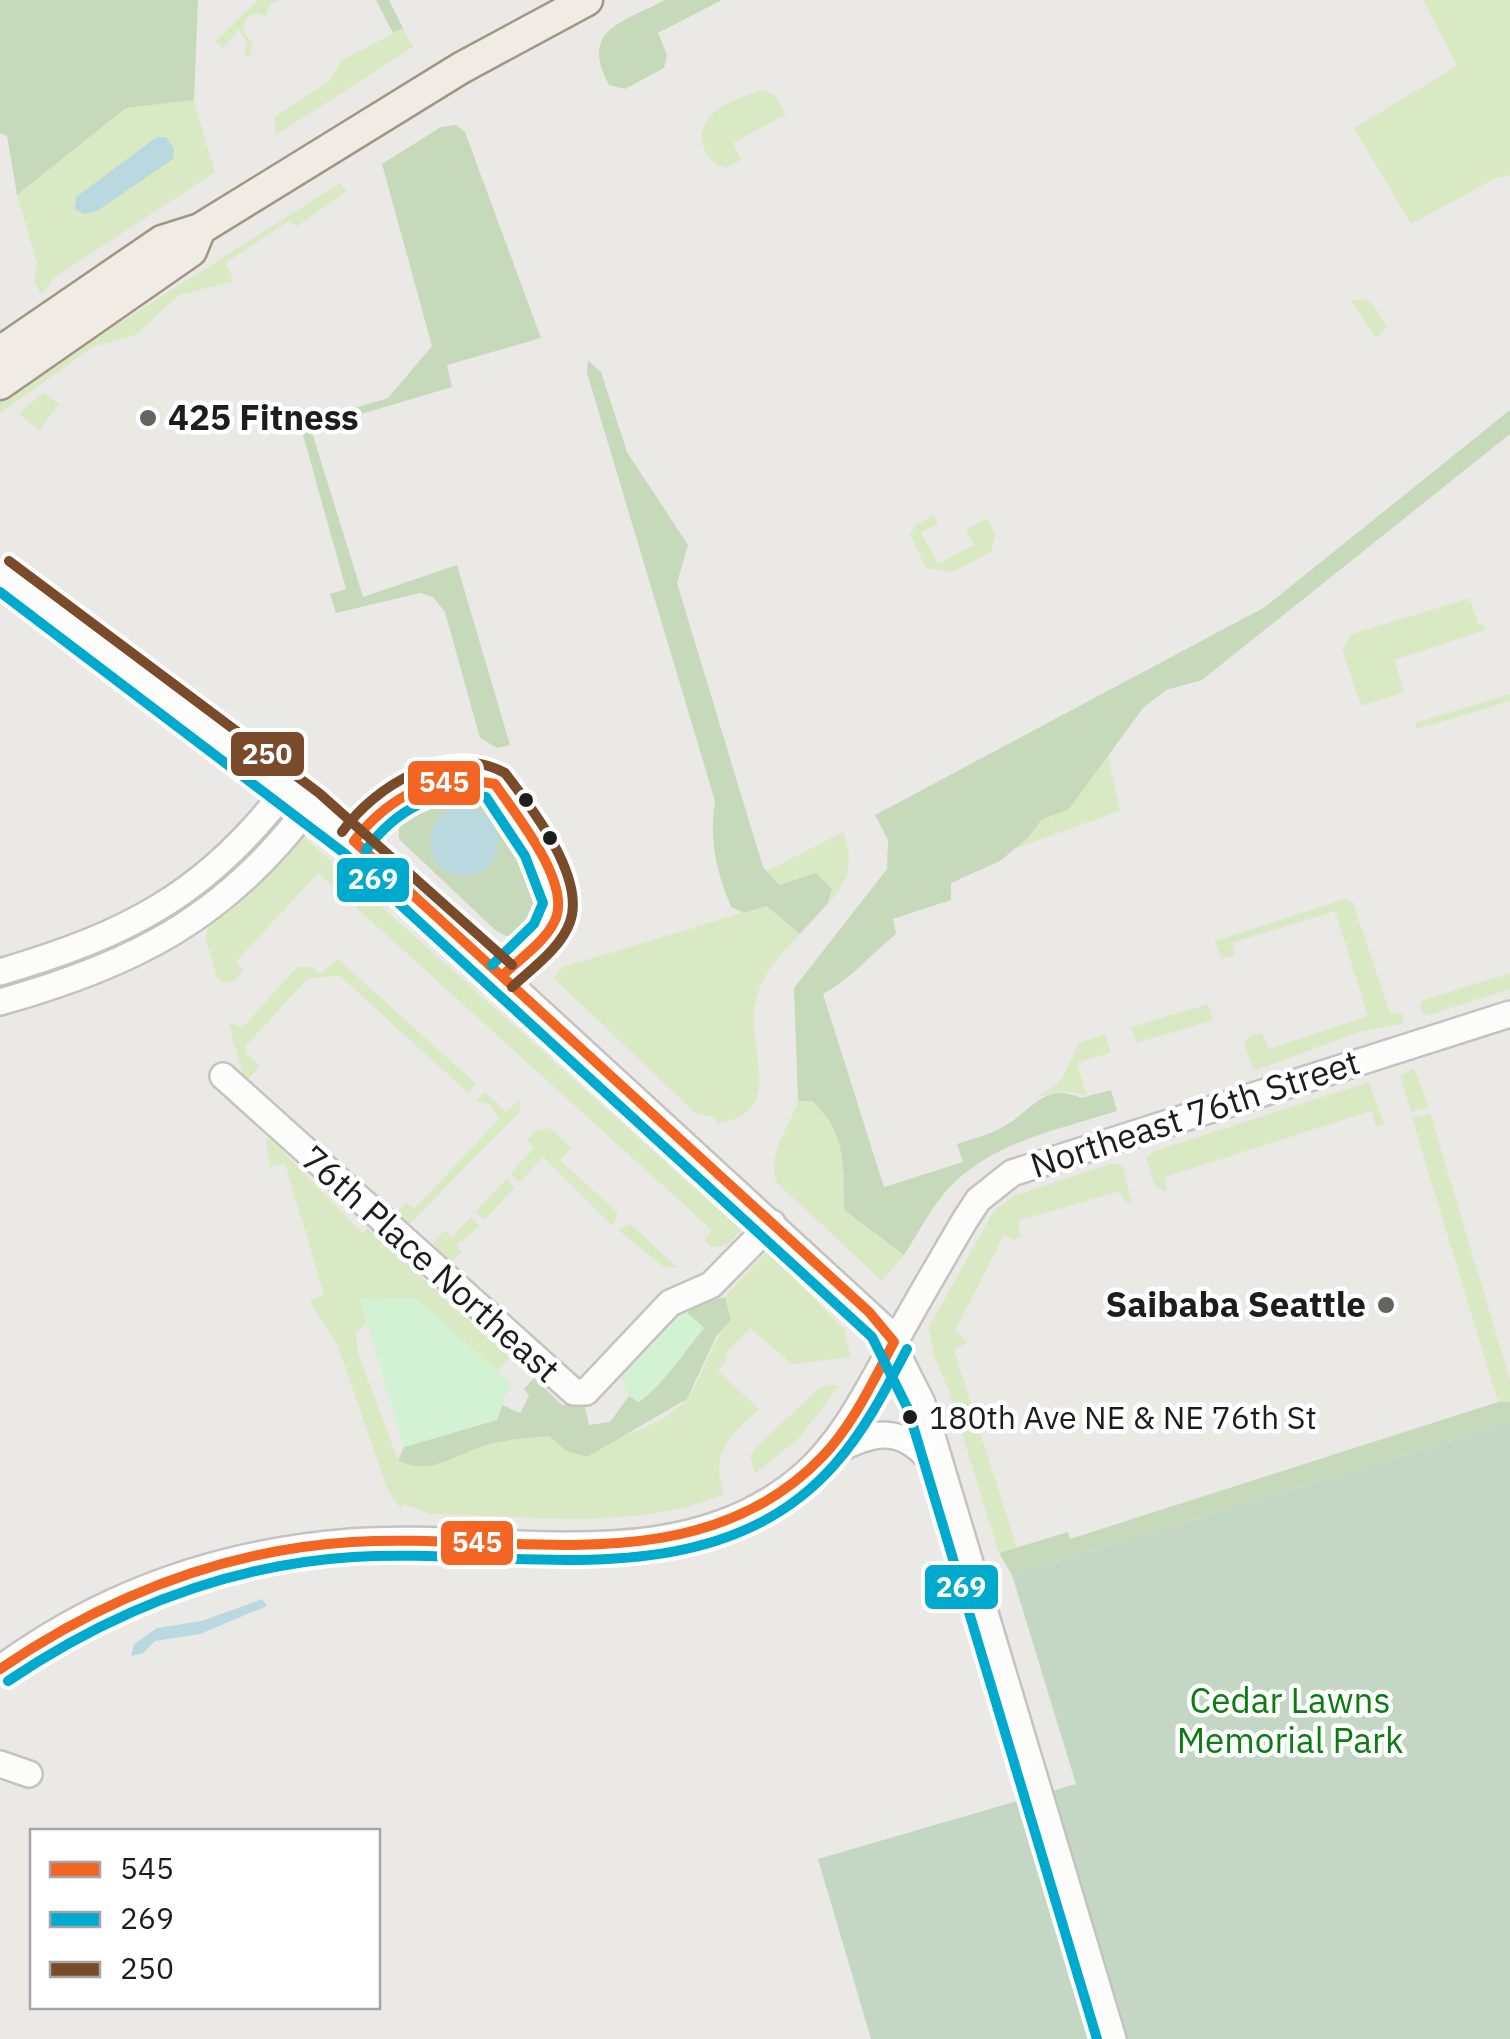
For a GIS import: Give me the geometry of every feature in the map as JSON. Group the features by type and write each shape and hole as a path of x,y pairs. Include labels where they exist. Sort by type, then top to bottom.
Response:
{"main road":[{"path":"0,352 162,241 200,229 461,68 587,0"},
{"path":"0,384 190,251 200,229"}],"street":[{"path":"0,573 310,806 869,1312 894,1342 913,1378 1113,2039"},
{"path":"0,972 107,937 178,896 250,837 287,788"},
{"path":"0,1002 120,963 190,926 271,856 310,806"},
{"name":"Northeast 76th Street","path":"0,1669 85,1614 212,1564 355,1542 622,1542 674,1538 752,1511 790,1486 821,1458 862,1400 978,1200 1012,1173 1510,1014"},
{"name":"76th Place Northeast","path":"223,1076 574,1392 586,1392 670,1304 684,1294 711,1286 772,1223"},
{"path":"821,1458 864,1437 889,1434 921,1448 944,1477"},
{"path":"0,1764 28,1774"}],"green space":[{"path":"0,0 198,0 194,100 126,108 17,195 7,136 0,133"},
{"path":"258,0 279,0 270,5 266,16 256,13 246,19 243,32 253,44 248,60 244,51 248,44 239,29 223,48 215,42"},
{"path":"376,0 389,0 403,28 393,33"},
{"path":"665,0 722,0 658,33 667,55 664,68 625,89 609,85 601,66 602,40 620,22"},
{"path":"1423,0 1510,0 1510,175 1494,179 1411,224 1354,128 1457,66"},
{"path":"403,28 413,47 276,135 274,117 330,81 341,61"},
{"path":"764,90 775,95 786,114 733,143 741,160 725,168 717,164 703,146 706,122 722,107"},
{"path":"194,100 215,172 54,278 41,294 34,282 37,264 17,195 126,108"},
{"path":"456,125 465,132 541,338 447,365 452,387 311,429 363,597 457,565 510,745 497,748 480,738 445,612 433,597 420,593 336,613 330,594 346,589 300,424 388,398 432,346 382,164 441,127"},
{"path":"340,183 347,191 296,227 290,220 226,263 234,281 179,295 135,335 93,347 0,413 0,399"},
{"path":"1365,299 1373,304 1387,327 1376,338 1351,300"},
{"path":"588,360 601,372 627,452 688,545 677,583 763,867 780,885 816,873 832,889 828,903 800,934 766,906 744,913 731,907 726,894 713,842 715,801 587,373"},
{"path":"43,392 59,404 39,431 19,414"},
{"path":"1510,410 1510,434 1202,680 1166,690 1143,708 1069,809 1041,820 1028,838 1000,861 951,883 951,900 893,919 896,934 823,994 884,1187 963,1162 957,1144 1005,1126 1051,1095 1081,1098 1111,1090 1117,1111 1030,1138 970,1169 939,1200 904,1255 844,1210 843,1165 837,1137 812,1101 798,1101 794,988 887,869 888,840 875,815 1265,607"},
{"path":"933,515 938,524 921,533 938,564 974,545 966,529 987,518 995,534 991,552 952,572 926,568 910,535 916,525"},
{"path":"1470,598 1478,625 1483,624 1485,630 1394,660 1404,692 1361,706 1342,649 1352,634"},
{"path":"1510,694 1510,701 1417,729 1415,723"},
{"path":"1108,756 1120,811 1016,848 1041,820 1069,808"},
{"path":"476,792 499,802 548,892 538,893 539,908 517,935 506,936 495,930 399,839 399,817 451,796"},
{"path":"843,832 848,870 829,903 832,889 801,880 780,885 767,871"},
{"path":"301,834 741,1230 728,1245 712,1247 704,1240 712,1230 318,873 236,962 244,970 236,980 225,983 217,978 205,937 209,926 250,891"},
{"path":"1345,899 1353,903 1390,1013 1403,1014 1404,1019 1401,1024 1362,1031 1254,1071 1244,1044 1252,1034 1262,1033 1269,1049 1368,1016 1335,911 1232,943 1235,955 1221,959 1215,941"},
{"path":"765,906 800,934 772,966 755,1005 758,1094 752,1107 738,1117 716,1124 716,1118 694,1112 554,978 563,967"},
{"path":"338,959 476,1084 468,1093 340,976 308,978 246,1046 246,1053 260,1066 245,1082 228,1022 242,1028 297,967 312,967 320,974"},
{"path":"1510,973 1510,989 1426,1016 1421,1011 1421,1001"},
{"path":"1208,1004 1213,1020 1136,1043 1131,1027"},
{"path":"1105,1034 1111,1052 1077,1063 1087,1096 1067,1091 1038,1097 1062,1079 1079,1043"},
{"path":"1414,1068 1429,1107 1411,1112 1400,1076"},
{"path":"1369,1082 1384,1124 1376,1126 1371,1111 1165,1177 1167,1192 1155,1186 1146,1159 1154,1151"},
{"path":"485,1092 506,1112 519,1100 521,1110 406,1228 392,1217 406,1203 414,1209 499,1119 489,1104 476,1100"},
{"path":"798,1101 812,1101 837,1137 843,1165 844,1210 904,1255 882,1281 776,1182 777,1150"},
{"path":"1430,1113 1510,1380 1510,1402 1498,1402 1412,1118"},
{"path":"550,1128 571,1148 560,1160 618,1213 612,1225 543,1157 520,1182 510,1174 534,1147 527,1140 535,1131"},
{"path":"266,1139 271,1139 362,1233 368,1228 510,1358 496,1371 417,1299 360,1299 367,1323 356,1332 357,1350 398,1460 410,1465 434,1465 494,1443 550,1436 566,1451 634,1432 667,1416 690,1394 718,1337 731,1320 725,1297 767,1251 844,1329 851,1357 792,1364 750,1328 725,1354 728,1358 718,1371 759,1409 725,1446 719,1467 724,1494 690,1506 579,1519 430,1514 404,1504 400,1508 387,1488 337,1344 312,1306 310,1300 324,1295 285,1163 270,1167"},
{"path":"1114,1163 1123,1166 1132,1203 1125,1202 1120,1191 1018,1221 1021,1236 1014,1240 1004,1235 955,1331 968,1342 954,1350 1017,1548 999,1553 949,1391 934,1356 929,1327 993,1212 1014,1196"},
{"path":"506,1179 515,1187 485,1220 475,1212"},
{"path":"471,1217 480,1226 456,1245 462,1252 447,1266 430,1247 444,1230 452,1237"},
{"path":"630,1224 678,1268 664,1267 618,1230"},
{"path":"725,1297 731,1320 716,1337 687,1399 587,1457 566,1451 549,1436 494,1443 434,1465 410,1465 398,1460 404,1447 497,1420 502,1405 520,1413 529,1396 524,1389 534,1378 562,1405 584,1403 589,1425 610,1422 629,1396 639,1402 657,1386 703,1327 687,1313 696,1304"},
{"path":"417,1298 511,1384 497,1419 404,1447 360,1299"},
{"path":"680,1307 704,1328 665,1377 639,1402 629,1396 620,1375 627,1362"},
{"path":"829,1384 839,1386 799,1438 755,1474 750,1456 755,1448 818,1389"},
{"path":"1498,1402 1510,1402 1510,1422 1012,1575 999,1553 1068,1532 1070,1539"},
{"name":"Cedar Lawns Memorial Park","path":"1510,1422 1510,2039 871,2039 818,1859 1076,1784 1012,1575"}],"water":[{"path":"157,137 166,137 174,149 173,159 97,211 84,214 75,209 76,197"},
{"path":"464,808 477,810 488,818 496,829 496,855 488,866 477,874 464,876 451,874 440,866 432,855 430,842 432,829 440,818 451,810"},
{"path":"262,1599 267,1606 200,1634 155,1641 143,1653 131,1656 134,1644 157,1628 202,1621"}],"transit line":[{"name":"250","path":"9,561 319,793 512,965"},
{"name":"269","path":"0,592 344,853 872,1337 908,1409 1097,2039"},
{"name":"250","path":"342,832 373,799 414,773 460,762 483,764 505,773 553,843 570,885 573,904 570,922 560,940 512,987"},
{"name":"545","path":"502,976 539,942 556,918 558,903 548,867 495,784 453,781 416,790 383,811 354,841 869,1312 894,1342"},
{"name":"269","path":"366,850 390,824 418,805 451,795 486,797 525,856 543,903 534,924 492,965"},
{"name":"545","path":"0,1669 124,1599 257,1555 352,1542 600,1544 660,1538 718,1523 773,1497 822,1457 853,1417 894,1342"},
{"name":"269","path":"8,1681 130,1613 216,1581 261,1570 353,1557 609,1559 672,1552 731,1536 786,1507 835,1464 865,1423 907,1349"}],"place":[{"name":"425 Fitness","path":"148,418"},
{"name":"Saibaba Seattle","path":"1386,1305"},
{"name":"180th Ave NE & NE 76th St","path":"910,1417"}]}
